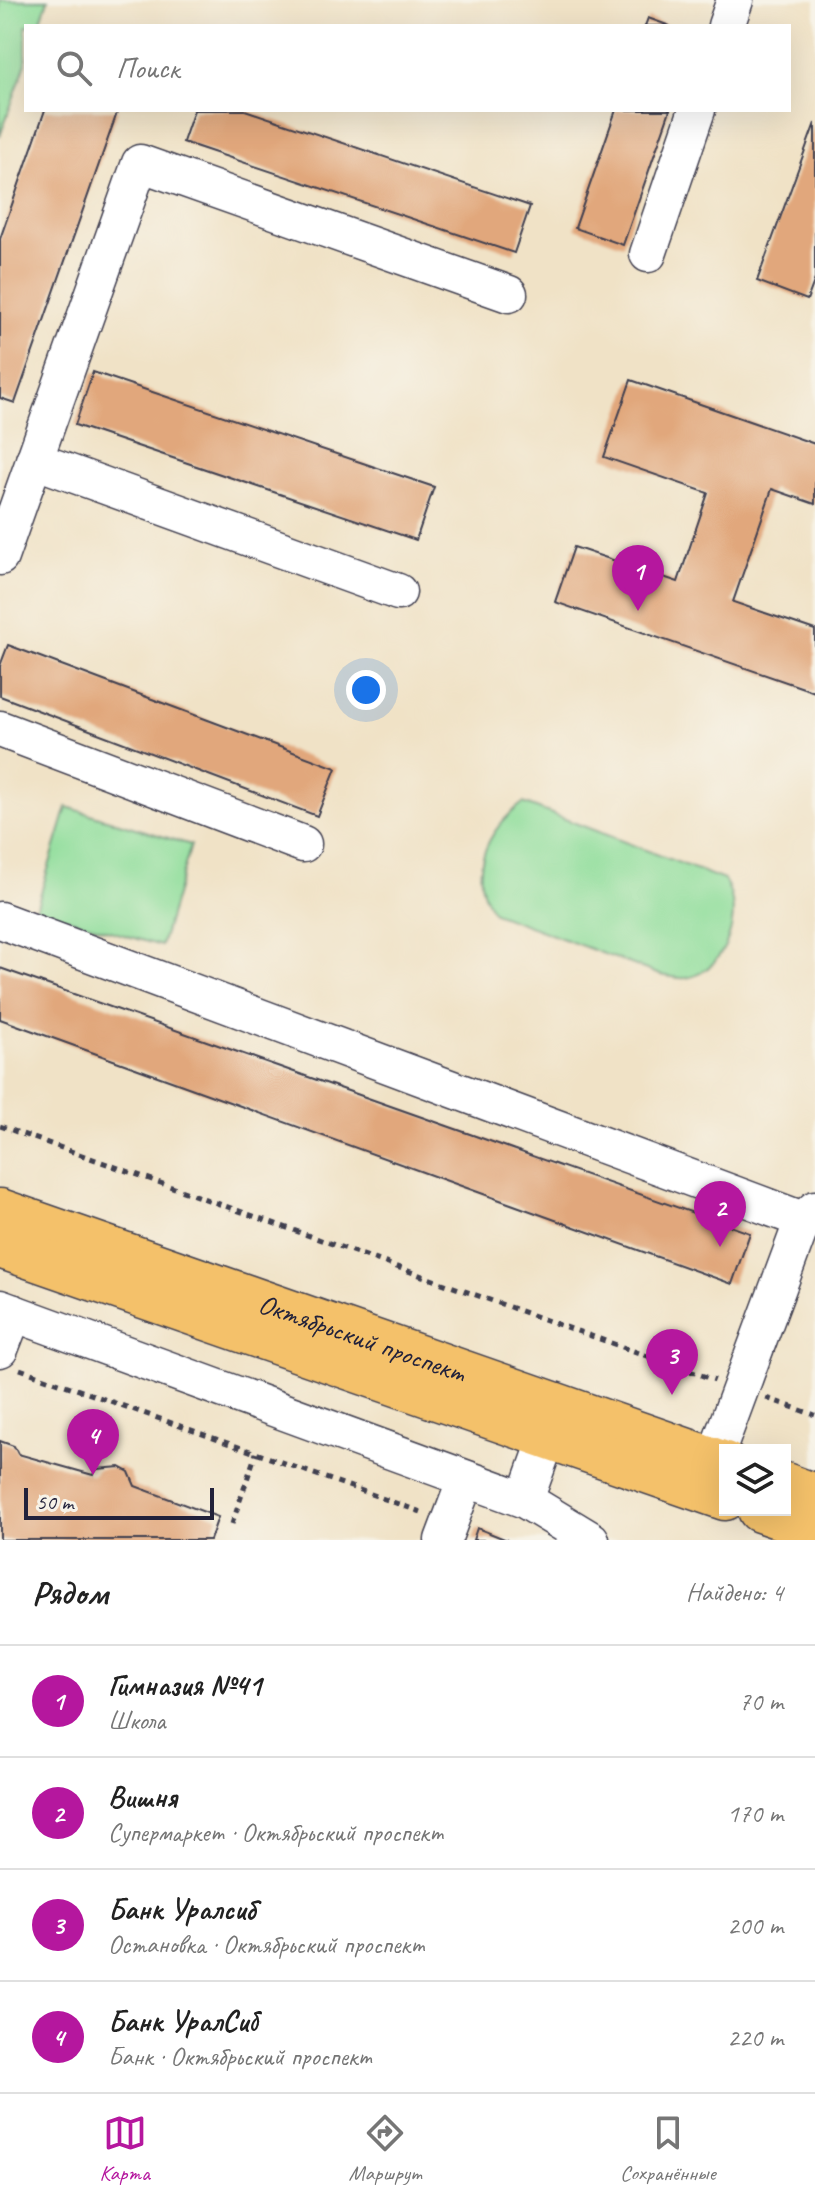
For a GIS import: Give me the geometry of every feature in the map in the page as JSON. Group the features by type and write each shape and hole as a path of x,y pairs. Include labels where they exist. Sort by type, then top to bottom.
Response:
{"main road":[{"name":"Октябрьский проспект","path":"0,1211 719,1473"},
{"name":"Октябрьский проспект","path":"0,1246 548,1436 719,1474"},
{"path":"791,1487 815,1496"},
{"path":"777,1516 815,1529"}],"lane":[{"path":"727,24 735,0"},
{"path":"648,254 696,112"},
{"path":"0,557 140,163 509,294"},
{"path":"34,460 398,592"},
{"path":"0,729 303,844"},
{"path":"0,920 809,1214 741,1389 728,1444"},
{"path":"8,1358 7,1310 525,1500 591,1540"},
{"path":"525,1500 548,1436"},
{"path":"433,1526 466,1479"}],"path":[{"path":"0,1126 815,1415"},
{"path":"8,1358 256,1453 433,1526"},
{"path":"232,1524 256,1453"}],"green space":[{"path":"0,0 48,0 40,24 24,24 24,69 0,136"},
{"path":"523,803 724,880 733,907 732,923 722,952 700,973 676,978 660,975 494,913 481,883 484,853 499,826"},
{"path":"67,807 191,845 161,946 36,909"}],"building":[{"path":"648,18 664,24 646,24"},
{"path":"44,112 117,112 15,403 0,398 0,239"},
{"path":"193,112 251,112 530,206 514,253 183,142"},
{"path":"615,112 669,112 623,245 575,228"},
{"path":"815,123 815,279 807,300 757,281"},
{"path":"93,372 434,487 416,540 75,425"},
{"path":"631,380 815,444 815,504 772,489 733,602 815,630 815,692 555,602 574,547 678,582 708,493 604,457"},
{"path":"8,645 336,768 317,816 0,696 0,666"},
{"path":"0,968 750,1233 732,1284 0,1019"},
{"path":"0,1441 14,1446 18,1454 93,1475 97,1469 120,1467 129,1472 135,1486 218,1517 210,1540 0,1540"},
{"path":"477,1528 507,1540 473,1540"}],"place":[{"name":"Гимназия №41","path":"638,611"},
{"name":"Вишня","path":"720,1247"},
{"name":"Банк Уралсиб","path":"672,1395"},
{"name":"Банк УралСиб","path":"93,1475"}]}
